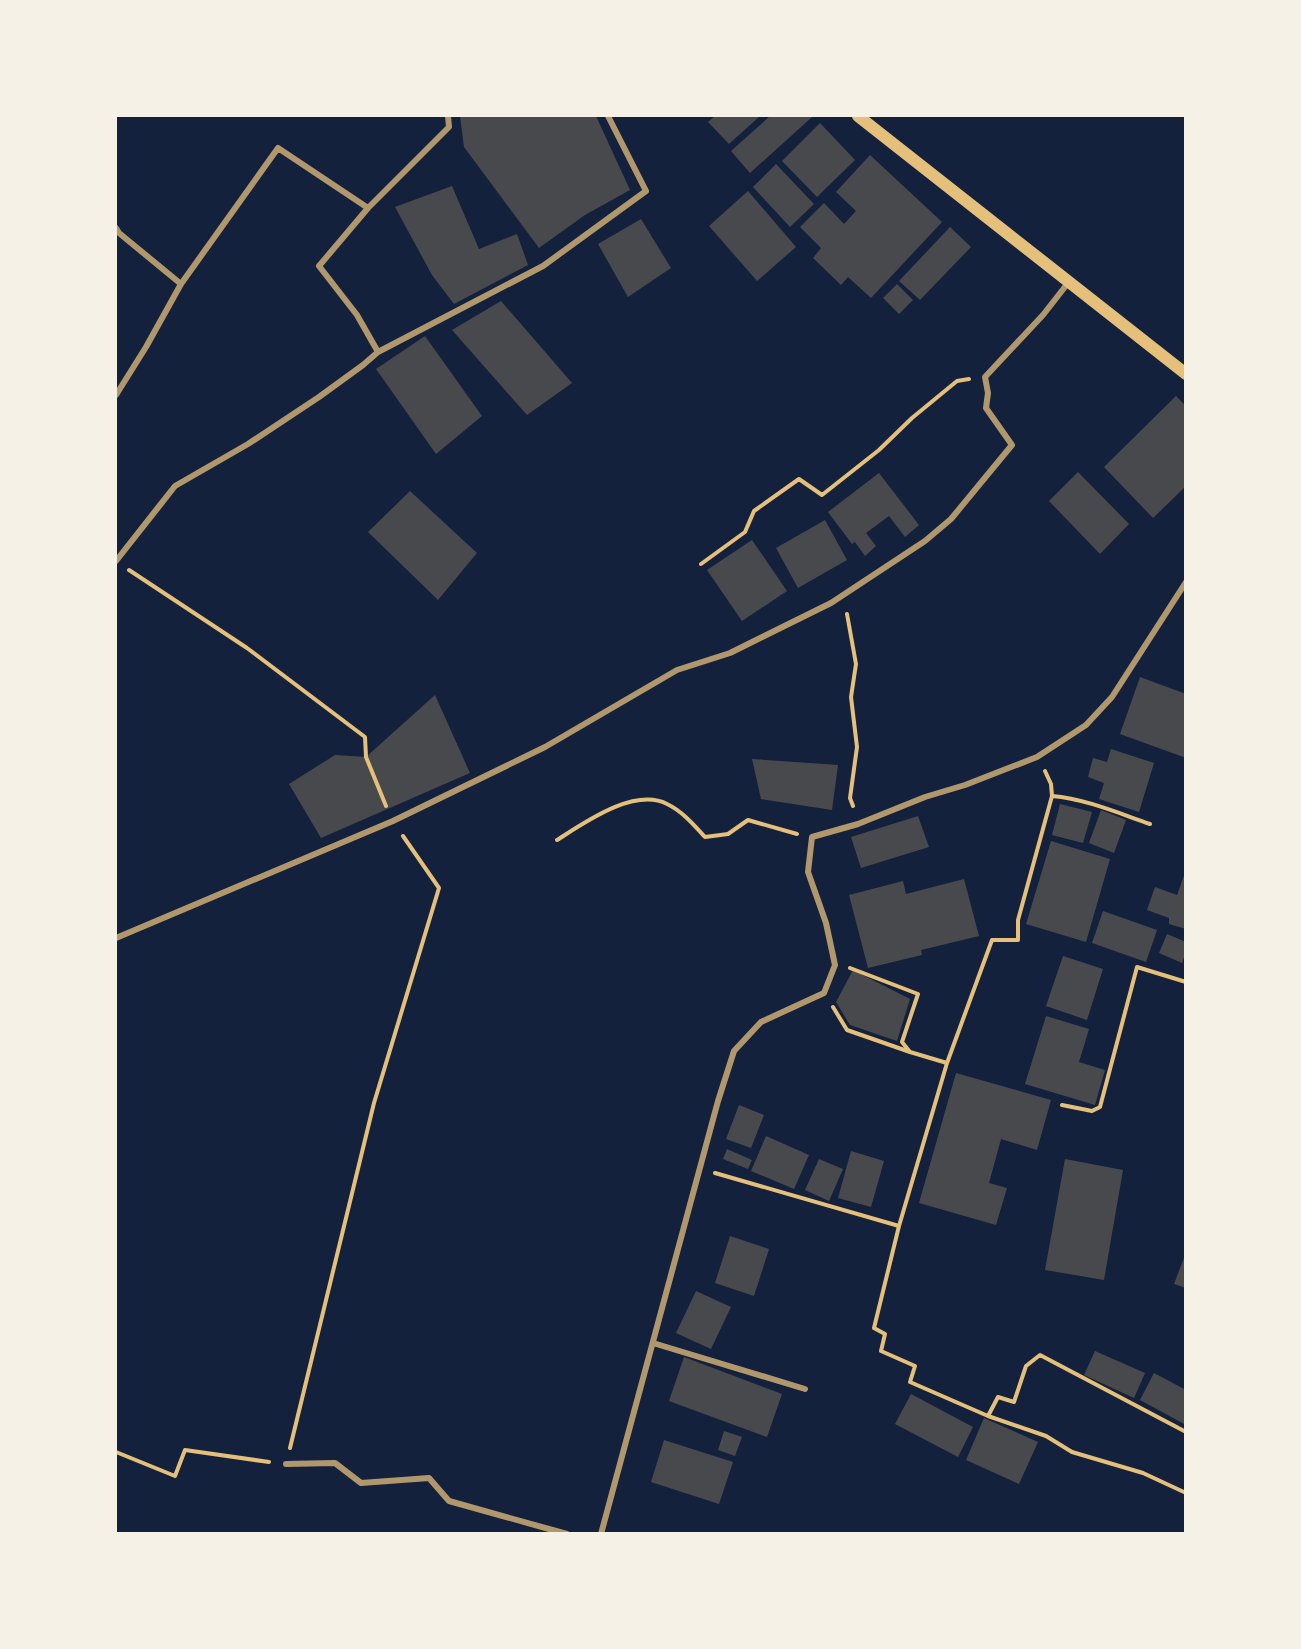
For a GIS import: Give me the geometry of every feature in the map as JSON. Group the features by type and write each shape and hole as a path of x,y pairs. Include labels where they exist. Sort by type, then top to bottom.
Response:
{"main road":[{"path":"858,116 1185,374"}],"street":[{"path":"378,352 357,315 319,266 368,208 449,127 448,116"},
{"path":"116,561 175,486 248,444 310,403 378,352 543,266 646,191 608,116"},
{"path":"116,395 181,284 278,148 368,208"},
{"path":"116,228 119,233 181,284"},
{"path":"116,938 393,821 545,747 677,670 730,653 831,603 925,541 951,519 1012,445 986,408 988,393 985,377 1043,315 1068,283"},
{"path":"601,1533 700,1168 734,1052 761,1022 824,993 835,965 826,923 808,872 812,837 858,824 1037,757 1086,725 1112,697 1185,582"},
{"path":"653,1343 805,1389"},
{"path":"286,1464 335,1463 362,1483 429,1478 449,1501 567,1533"}],"path":[{"path":"701,564 745,532 754,511 799,478 822,495 879,450 912,418 957,381 985,377"},
{"path":"116,561 247,648 365,737 366,757 393,821 439,888 374,1103 286,1464 185,1450 175,1476 116,1452"},
{"path":"831,603 837,618 849,613 856,664 851,697 857,747 850,798 858,824"},
{"path":"1037,757 1051,784 1052,796 1018,920 1018,940 992,940 947,1063 899,1226 874,1328 885,1334 881,1351 915,1366 910,1382 988,1416 1046,1436 1072,1452 1143,1473 1185,1493"},
{"path":"1052,796 1068,797 1094,804 1150,824"},
{"path":"557,840 611,808 642,799 666,803 690,821 705,837 728,834 748,820 812,837"},
{"path":"835,965 850,968 918,994 902,1042 910,1052"},
{"path":"1062,1105 1092,1111 1100,1107 1137,967 1185,982"},
{"path":"824,993 847,1030 947,1063"},
{"path":"700,1168 899,1226"},
{"path":"988,1416 998,1397 1014,1402 1026,1366 1040,1355 1185,1432"}],"building":[{"path":"460,116 596,116 630,190 585,215 539,248 464,147"},
{"path":"715,116 760,116 729,144 708,122"},
{"path":"770,116 812,117 750,173 731,151"},
{"path":"820,123 855,160 817,197 782,161"},
{"path":"870,155 942,222 871,298 848,277 841,285 813,258 821,248 800,227 824,203 844,224 856,211 836,192"},
{"path":"776,164 814,204 790,227 753,187"},
{"path":"452,186 479,249 517,234 528,265 454,304 432,275 395,207"},
{"path":"748,191 796,247 757,281 709,226"},
{"path":"641,219 671,268 628,297 598,244"},
{"path":"950,227 971,247 920,300 899,281"},
{"path":"897,284 913,300 899,314 883,298"},
{"path":"501,301 572,383 527,415 452,330"},
{"path":"425,336 482,416 436,454 376,369"},
{"path":"1176,396 1186,406 1186,486 1153,518 1104,467"},
{"path":"1078,472 1129,524 1100,554 1049,501"},
{"path":"879,473 919,525 905,537 889,516 866,533 876,546 865,556 855,542 852,544 828,512"},
{"path":"410,491 477,553 438,600 368,532"},
{"path":"825,520 847,560 798,588 776,548"},
{"path":"752,540 787,591 742,621 707,570"},
{"path":"1140,677 1186,694 1186,758 1120,734"},
{"path":"435,695 470,773 321,838 289,784 335,755 366,757"},
{"path":"1111,749 1154,763 1139,812 1099,799 1104,783 1088,777 1093,758 1107,762"},
{"path":"752,759 838,765 832,810 761,799"},
{"path":"1060,804 1092,812 1083,843 1052,835"},
{"path":"1101,810 1126,820 1114,853 1089,843"},
{"path":"918,816 929,847 861,868 851,837"},
{"path":"1051,841 1110,859 1086,942 1026,924"},
{"path":"1186,870 1186,929 1169,924 1169,918 1147,910 1155,887 1177,895"},
{"path":"964,879 979,936 921,950 922,955 868,968 849,895 903,881 906,894"},
{"path":"1103,911 1157,930 1146,962 1092,943"},
{"path":"1167,934 1186,942 1186,952 1182,963 1159,953"},
{"path":"1063,956 1103,969 1087,1020 1046,1006"},
{"path":"853,970 910,999 897,1041 850,1025 836,1002"},
{"path":"1046,1016 1089,1029 1079,1062 1105,1070 1095,1105 1025,1084"},
{"path":"956,1073 1051,1100 1037,1150 1001,1139 989,1183 1007,1188 996,1225 919,1203"},
{"path":"739,1105 764,1115 751,1148 726,1139"},
{"path":"766,1136 809,1155 794,1189 751,1171"},
{"path":"727,1149 752,1160 748,1169 723,1159"},
{"path":"851,1151 884,1161 871,1207 838,1198"},
{"path":"819,1159 843,1169 829,1201 805,1190"},
{"path":"1065,1159 1123,1170 1104,1280 1045,1270"},
{"path":"730,1236 769,1249 754,1296 715,1283"},
{"path":"1186,1255 1186,1288 1174,1284"},
{"path":"696,1291 731,1307 711,1349 676,1333"},
{"path":"1095,1351 1145,1373 1134,1398 1084,1375"},
{"path":"684,1357 782,1394 767,1437 669,1401"},
{"path":"1154,1373 1186,1390 1186,1425 1140,1400"},
{"path":"911,1394 973,1427 958,1457 895,1424"},
{"path":"984,1418 1038,1442 1019,1484 966,1460"},
{"path":"724,1431 742,1437 735,1456 718,1450"},
{"path":"664,1440 733,1462 719,1504 651,1482"}]}
